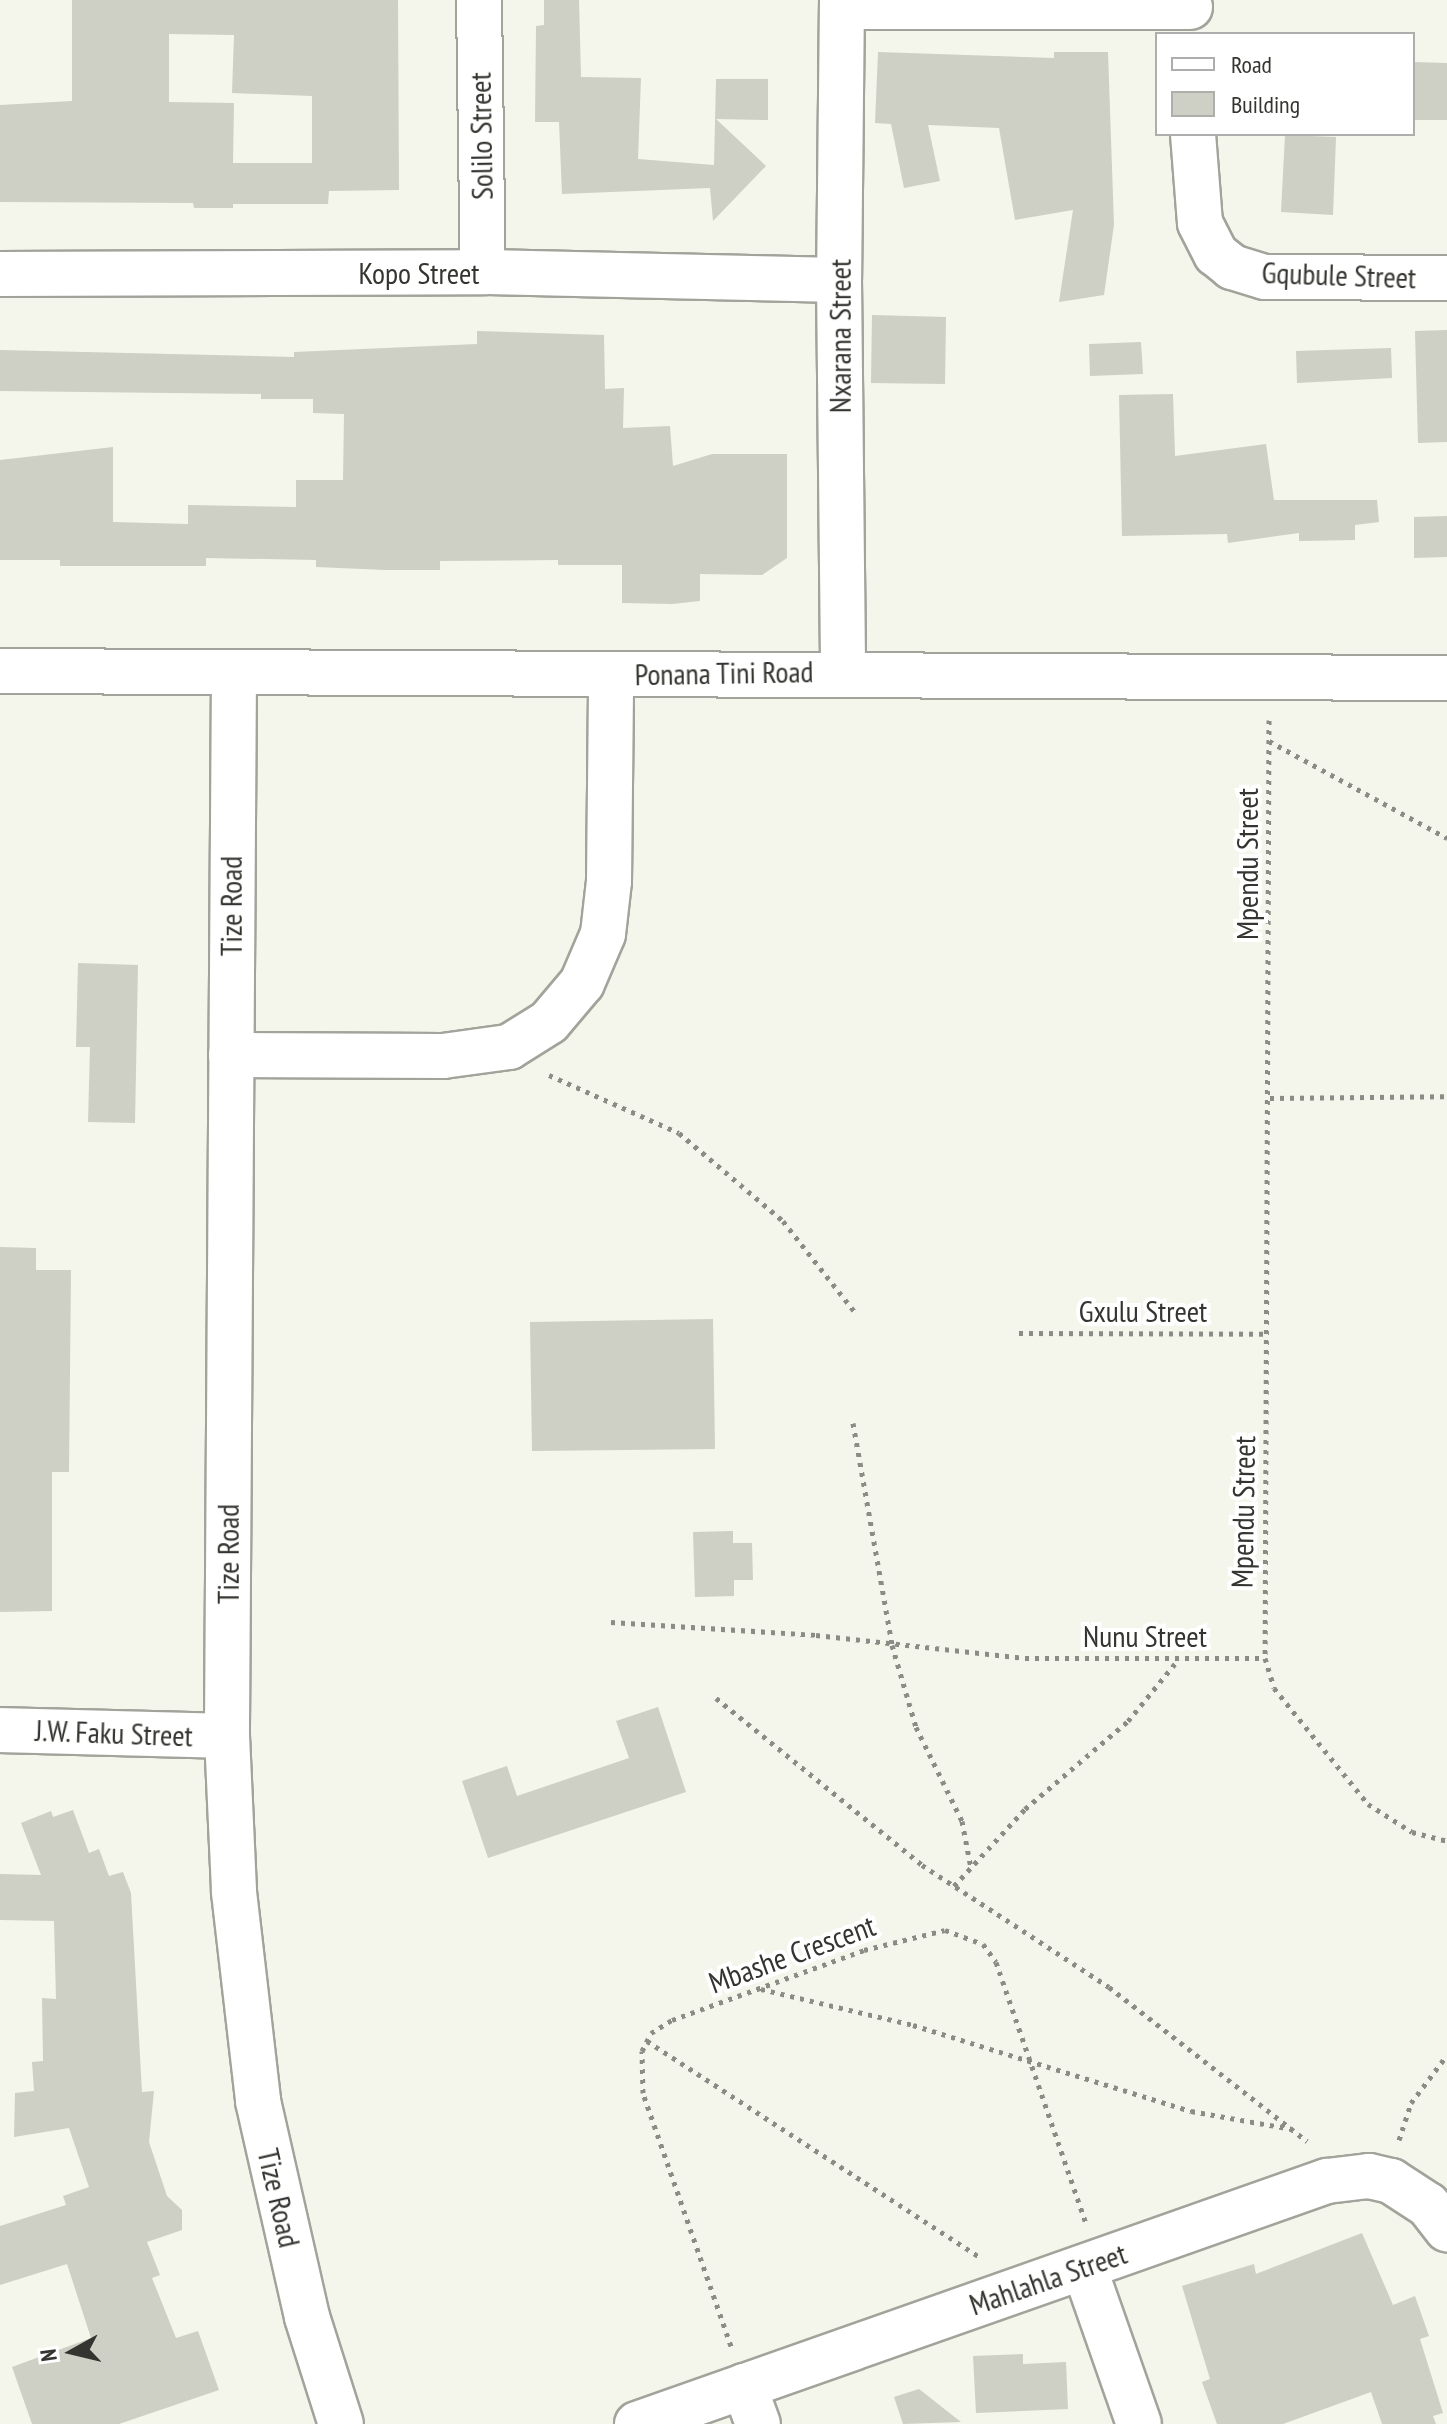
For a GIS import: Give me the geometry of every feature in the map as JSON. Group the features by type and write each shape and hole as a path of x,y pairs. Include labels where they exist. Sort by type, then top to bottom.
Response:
{"street":[{"name":"Solilo Street","path":"479,0 483,272"},
{"path":"842,4 1191,14"},
{"name":"Nxarana Street","path":"842,4 839,280 843,672"},
{"name":"Gqubule Street","path":"1193,136 1200,223 1216,254 1232,267 1265,277 1447,278"},
{"name":"Kopo Street","path":"0,274 483,272 839,280"},
{"name":"Ponana Tini Road","path":"0,671 611,675 843,672 1447,678"},
{"name":"Tize Road","path":"234,672 227,1736 241,1991 258,2101 307,2317 341,2424"},
{"path":"231,1055 443,1056 509,1047 549,1022 582,983 603,934 609,881 611,675"},
{"name":"J.W. Faku Street","path":"0,1730 227,1736"},
{"name":"Mahlahla Street","path":"637,2424 751,2405 1023,2289 1346,2176 1391,2181 1428,2205 1447,2229"},
{"path":"1091,2264 1139,2424"}],"path":[{"name":"Mpendu Street","path":"1268,677 1270,1098 1265,1658 1274,1688 1368,1804 1412,1832 1447,1841"},
{"path":"1269,741 1447,838"},
{"path":"480,1051 584,1087 679,1133 783,1221 854,1311"},
{"path":"1270,1098 1447,1096"},
{"name":"Gxulu Street","path":"1019,1333 1267,1334"},
{"path":"853,1423 892,1645 916,1727 962,1821 971,1868"},
{"name":"Nunu Street","path":"611,1622 1025,1658 1265,1658"},
{"path":"954,1886 1025,1809 1128,1721 1180,1658"},
{"path":"716,1698 954,1886 1109,1987 1293,2129 1346,2176"},
{"name":"Mbashe Crescent","path":"647,2041 672,2020 757,1988 922,1932 963,1933 983,1944 996,1962 1030,2059 1091,2264"},
{"path":"757,1988 913,2025 1191,2111 1293,2129"},
{"path":"751,2405 643,2093 640,2072 647,2041 909,2207 1023,2289"},
{"path":"1391,2181 1411,2103 1447,2055"}],"building":[{"path":"72,0 398,0 399,190 329,191 328,204 233,204 233,208 194,208 193,203 0,202 0,105 72,101","holes":["169,34 234,35 232,93 312,96 312,163 233,163 234,103 169,102"]},
{"path":"544,0 579,0 581,77 641,78 638,159 714,165 716,79 768,79 768,120 716,119 766,166 713,221 710,188 562,194 559,122 535,122 536,26 544,25"},
{"path":"878,52 1054,58 1054,52 1108,52 1114,225 1104,295 1059,302 1073,210 1015,220 999,128 928,125 940,181 904,188 891,124 875,123"},
{"path":"1415,62 1447,63 1447,120 1415,120"},
{"path":"1285,136 1336,137 1333,215 1281,212"},
{"path":"872,315 946,317 945,384 871,383"},
{"path":"1447,330 1447,442 1418,443 1415,331"},
{"path":"477,331 604,335 605,389 624,388 623,428 670,426 673,466 712,454 787,454 787,558 762,575 700,574 700,601 672,604 622,603 622,565 558,565 558,560 440,561 440,570 385,570 316,567 316,560 206,558 206,566 60,566 60,560 0,560 0,460 113,447 113,522 188,524 188,505 296,507 296,480 343,480 344,414 313,413 313,399 261,399 261,394 0,391 0,350 294,357 294,352 477,344"},
{"path":"1141,342 1143,374 1090,376 1089,344"},
{"path":"1391,348 1392,378 1297,383 1296,351"},
{"path":"1173,394 1175,456 1266,444 1274,500 1377,500 1379,522 1355,525 1355,540 1299,541 1299,533 1228,543 1227,534 1122,536 1119,395"},
{"path":"1447,516 1447,557 1414,558 1414,517"},
{"path":"78,963 138,965 135,1123 88,1122 90,1047 76,1047"},
{"path":"0,1247 36,1248 36,1270 71,1270 69,1472 52,1472 52,1611 0,1612"},
{"path":"713,1319 715,1449 532,1451 530,1322"},
{"path":"733,1531 733,1543 752,1543 753,1580 734,1580 734,1596 695,1597 693,1532"},
{"path":"658,1707 686,1792 488,1858 462,1781 507,1766 517,1796 629,1758 616,1721"},
{"path":"73,1810 89,1853 99,1849 109,1876 123,1872 131,1893 142,2092 154,2091 149,2142 167,2196 182,2210 182,2230 147,2242 160,2275 152,2278 176,2338 198,2331 219,2390 119,2424 32,2424 12,2367 91,2338 67,2264 0,2285 0,2226 66,2205 63,2196 89,2187 69,2128 14,2137 15,2093 34,2091 32,2062 43,2061 42,1998 56,1999 54,1921 0,1920 0,1874 41,1875 21,1823 51,1811 53,1817"},
{"path":"1362,2233 1393,2305 1415,2296 1429,2336 1420,2339 1443,2413 1433,2416 1436,2424 1382,2424 1371,2392 1283,2424 1217,2424 1202,2382 1210,2379 1182,2286 1254,2264 1256,2274"},
{"path":"1023,2354 1023,2364 1066,2362 1068,2409 976,2413 973,2356"},
{"path":"919,2389 961,2422 903,2424 894,2397"}]}
